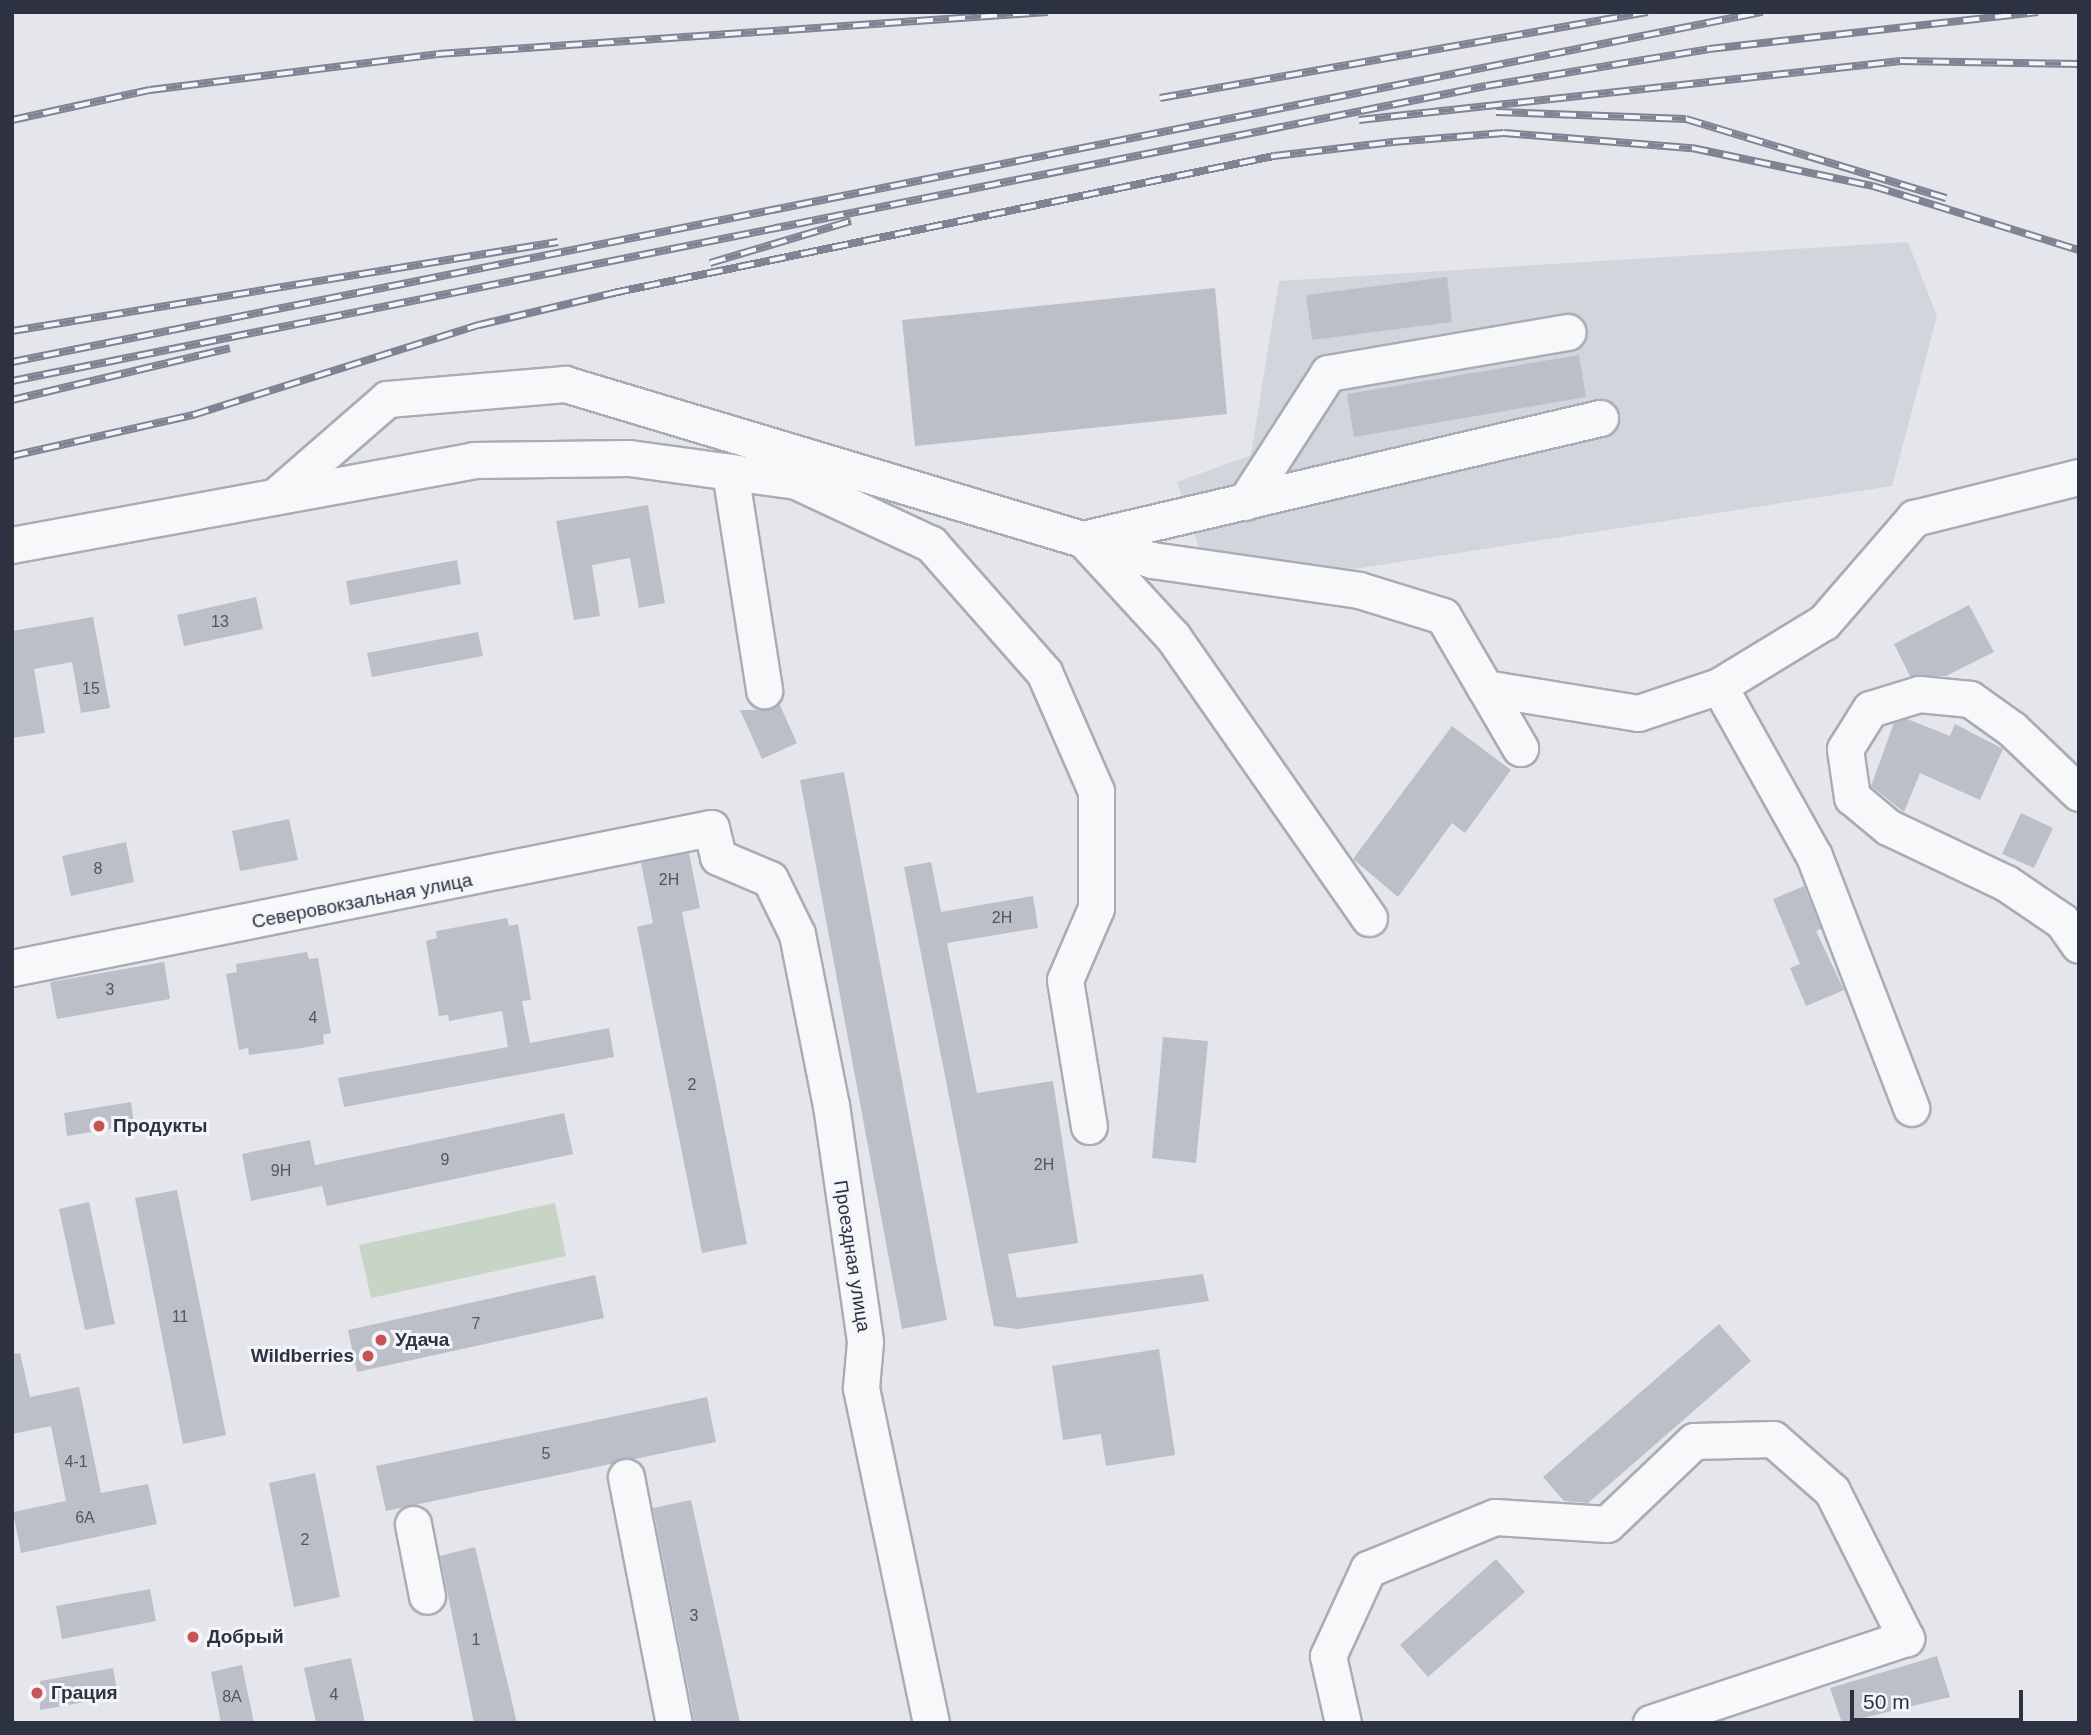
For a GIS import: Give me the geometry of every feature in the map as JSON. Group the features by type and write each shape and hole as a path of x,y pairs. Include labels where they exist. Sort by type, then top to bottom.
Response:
{"street":[{"path":"1245,502 1328,373 1568,332"},
{"path":"276,495 387,399 565,384 1152,560 1359,590 1443,615 1520,748"},
{"path":"1083,539 1600,418"},
{"path":"12,545 473,460 629,458 796,481 931,544 1044,673 1096,791 1096,908 1065,980 1088,1126"},
{"path":"730,472 764,690"},
{"path":"1485,688 1638,713 1719,686 1824,622 1914,518 2079,477"},
{"path":"1083,539 1173,637 1369,918"},
{"path":"1719,686 1814,856 1911,1108"},
{"path":"2079,793 2012,729 1970,699 1919,694 1870,709 1845,749 1852,797 1888,827 2006,883 2062,920 2079,946"},
{"name":"Северовокзальная улица","path":"12,968 710,828"},
{"name":"Проездная улица","path":"710,828 719,857 770,879 797,933 831,1105 865,1342 861,1388 931,1723"},
{"path":"1343,1723 1328,1656 1368,1569 1495,1517 1607,1524 1694,1441 1773,1439 1832,1491 1906,1638 1651,1723"},
{"path":"626,1477 674,1723"},
{"path":"413,1524 427,1596"}],"shaded area":[{"path":"1908,242 1937,316 1892,486 1354,569 1202,557 1177,482 1251,455 1279,281"}],"green space":[{"path":"555,1203 566,1256 371,1298 359,1245"}],"building":[{"path":"1447,277 1452,322 1312,340 1306,295"},
{"path":"1215,288 1227,414 915,446 902,320"},
{"path":"1579,355 1586,397 1354,437 1347,394"},
{"path":"648,505 665,603 639,608 630,558 592,565 600,616 574,620 556,521"},
{"path":"457,560 461,584 350,605 346,581"},
{"path":"256,597 263,629 184,646 177,615"},
{"path":"1969,605 1994,652 1946,676 1910,676 1894,644"},
{"path":"93,617 110,708 81,713 72,662 34,669 45,733 12,738 12,631"},
{"path":"478,632 483,656 372,677 367,653"},
{"path":"779,703 797,743 762,759 740,710 768,710"},
{"path":"1907,719 1950,736 1955,724 2003,749 1980,800 1920,773 1904,812 1871,786 1894,723"},
{"path":"1452,726 1511,770 1465,833 1452,823 1398,897 1353,859"},
{"path":"844,772 947,1320 902,1329 800,780"},
{"path":"2021,813 2053,828 2034,868 2002,854"},
{"path":"289,819 298,860 240,871 232,831"},
{"path":"126,842 134,882 71,896 62,856"},
{"path":"689,853 700,908 682,912 747,1244 702,1253 637,927 653,923 641,863"},
{"path":"931,862 941,912 1033,896 1038,928 947,943 977,1093 1053,1081 1078,1243 1008,1254 1017,1298 1203,1274 1209,1301 1018,1329 994,1326 904,867"},
{"path":"1804,886 1821,929 1816,931 1844,990 1806,1006 1790,968 1800,964 1773,899"},
{"path":"507,918 509,926 518,924 531,1000 522,1001 530,1043 609,1028 614,1057 344,1107 338,1078 508,1047 502,1011 449,1021 448,1015 439,1016 426,941 437,938 436,931"},
{"path":"307,952 309,959 318,958 331,1033 323,1035 324,1044 249,1055 248,1048 239,1050 226,974 237,972 236,964"},
{"path":"164,962 170,999 57,1019 50,982"},
{"path":"1163,1037 1208,1041 1196,1163 1152,1158"},
{"path":"131,1102 134,1125 67,1136 64,1113"},
{"path":"564,1113 573,1154 327,1206 322,1186 251,1201 242,1154 310,1140 315,1165"},
{"path":"177,1190 226,1435 183,1444 135,1198"},
{"path":"89,1202 115,1324 85,1330 59,1209"},
{"path":"595,1275 604,1318 357,1372 348,1330"},
{"path":"1719,1324 1751,1361 1588,1503 1564,1501 1543,1477"},
{"path":"1159,1349 1175,1455 1106,1466 1101,1434 1063,1440 1052,1366"},
{"path":"20,1353 30,1397 79,1387 101,1493 148,1484 157,1524 21,1553 13,1512 66,1501 51,1426 12,1434 12,1354"},
{"path":"707,1397 716,1442 386,1511 376,1466"},
{"path":"315,1473 340,1597 294,1607 269,1483"},
{"path":"691,1500 740,1723 695,1723 653,1508"},
{"path":"475,1547 517,1723 474,1723 440,1556"},
{"path":"1496,1559 1525,1592 1428,1677 1400,1645"},
{"path":"150,1589 156,1621 62,1639 56,1606"},
{"path":"1937,1656 1950,1697 1842,1723 1830,1688"},
{"path":"351,1658 365,1723 316,1723 304,1668"},
{"path":"242,1665 254,1723 221,1723 211,1672"},
{"path":"113,1668 118,1696 40,1710 40,1681"}],"railway":[{"path":"12,120 150,90 438,54 1048,12"},
{"path":"1160,98 1647,12"},
{"path":"12,362 1762,12"},
{"path":"12,381 1486,86 1709,49 2038,12"},
{"path":"1359,120 1901,61 2079,64"},
{"path":"1496,112 1686,119 1946,198"},
{"path":"12,456 193,415 479,325 613,293 1274,156 1393,142 1504,133 1692,148 1873,186 2079,250"},
{"path":"710,263 851,221"},
{"path":"12,331 558,242"},
{"path":"12,400 230,348"}],"place":[{"name":"Продукты","path":"99,1126"},
{"name":"Удача","path":"381,1340"},
{"name":"Wildberries","path":"368,1356"},
{"name":"Добрый","path":"193,1637"},
{"name":"Грация","path":"37,1693"}]}
